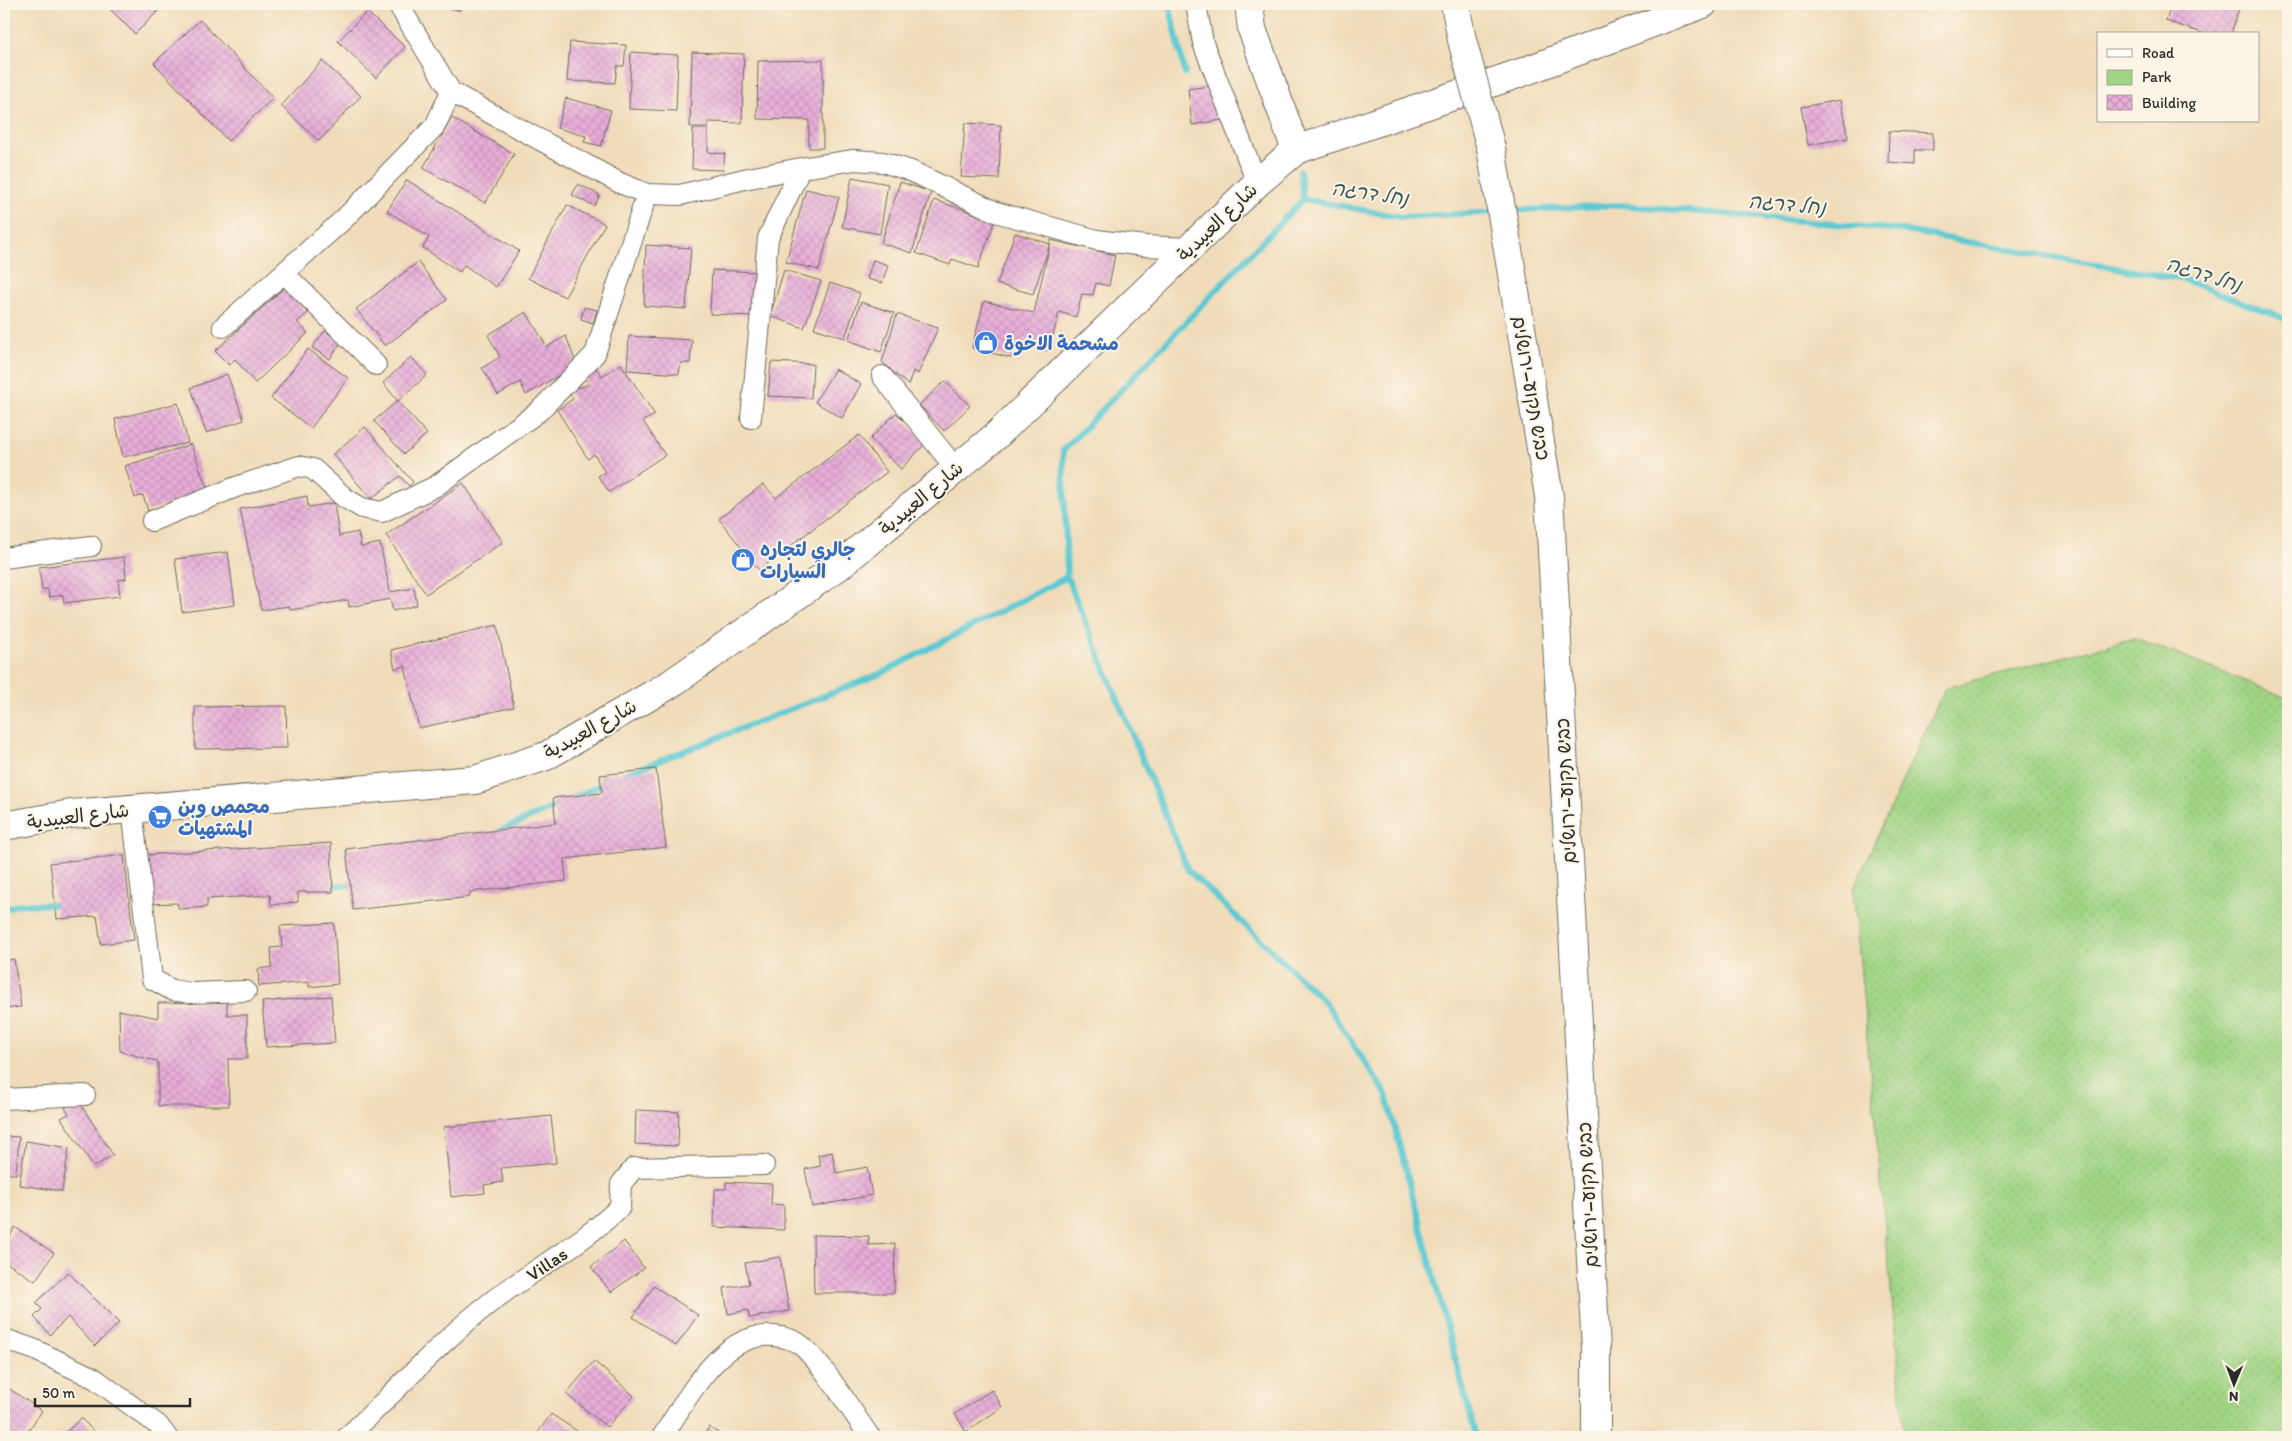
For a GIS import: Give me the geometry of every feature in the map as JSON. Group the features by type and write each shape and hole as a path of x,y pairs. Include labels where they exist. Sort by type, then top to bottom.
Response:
{"main road":[{"path":"1249,4 1252,29 1296,150"},
{"name":"כביש תקוע–ירושלים","path":"1455,4 1462,40 1491,148 1549,496 1596,1350 1596,1437"},
{"name":"شارع العبيدية","path":"4,826 71,814 475,780 546,756 685,673 838,566 997,435 1257,182 1296,150 1523,72 1703,4"}],"street":[{"path":"398,4 451,92 620,183 647,194 680,195 744,179 854,160 884,162 911,171 996,212 1098,240 1145,246 1190,248"},
{"path":"1196,4 1203,43 1257,182"},
{"path":"223,328 344,219 436,126 451,92"},
{"path":"751,418 768,238 801,168"},
{"path":"152,521 236,487 299,466 313,469 345,498 362,508 382,512 436,486 538,412 595,354 647,194"},
{"path":"284,273 376,365"},
{"path":"882,376 956,469"},
{"path":"4,558 91,546"},
{"path":"132,809 152,979 172,990 191,993 246,991"},
{"path":"4,1099 85,1094"},
{"name":"Villas","path":"347,1437 429,1354 492,1302 597,1230 620,1207 621,1184 634,1168 764,1165"},
{"path":"662,1437 703,1376 726,1350 748,1339 768,1335 788,1338 801,1345 815,1361 870,1437"},
{"path":"4,1339 33,1349 94,1378 158,1425 167,1437"}],"green space":[{"path":"2135,638 2288,698 2288,1437 1905,1437 1853,890 1945,688"}],"building":[{"path":"105,4 163,4 164,5 135,34"},
{"path":"431,4 461,4 460,10"},
{"path":"2172,4 2240,5 2232,32 2199,32 2166,21"},
{"path":"367,12 405,47 376,78 338,41"},
{"path":"200,20 273,98 228,141 154,63"},
{"path":"570,42 626,45 624,66 617,66 615,83 567,81"},
{"path":"631,52 678,55 676,111 629,109"},
{"path":"692,52 744,54 742,123 708,122 708,127 690,127"},
{"path":"823,60 823,148 809,148 809,120 757,119 758,61"},
{"path":"322,61 361,96 319,141 281,106"},
{"path":"1216,85 1222,120 1192,125 1188,89"},
{"path":"566,98 611,110 601,146 584,142 586,136 557,128"},
{"path":"1840,100 1848,138 1808,145 1801,107"},
{"path":"452,118 514,154 485,203 423,168"},
{"path":"965,123 1001,125 999,179 961,177"},
{"path":"693,129 708,129 708,152 725,154 723,170 692,169"},
{"path":"1889,131 1933,133 1933,150 1915,150 1915,164 1888,162"},
{"path":"852,177 888,184 880,234 842,227"},
{"path":"407,180 519,251 496,287 464,265 460,272 423,248 429,237 387,211"},
{"path":"900,182 931,192 912,253 881,243"},
{"path":"578,184 600,195 594,206 572,195"},
{"path":"806,189 839,197 819,270 786,262"},
{"path":"934,200 995,220 978,268 952,259 950,265 916,253"},
{"path":"567,205 605,224 565,297 528,278"},
{"path":"1015,233 1050,244 1033,294 997,284"},
{"path":"1051,240 1115,255 1109,286 1096,283 1093,295 1082,294 1076,317 1059,312 1049,351 1015,343 1011,358 972,348 984,301 1034,313"},
{"path":"646,245 691,248 686,309 644,306"},
{"path":"873,260 888,265 882,283 867,279"},
{"path":"418,262 447,300 385,346 356,309"},
{"path":"712,270 758,272 754,316 710,314"},
{"path":"784,270 821,281 804,328 770,316"},
{"path":"830,283 860,293 845,338 814,328"},
{"path":"285,287 308,313 297,322 308,333 255,383 235,359 229,365 215,351"},
{"path":"861,302 894,313 881,352 848,340"},
{"path":"584,307 597,310 593,323 581,319"},
{"path":"526,312 547,347 566,336 577,366 561,380 559,375 526,395 520,382 498,395 482,368 500,357 488,335"},
{"path":"897,314 938,328 918,374 913,371 908,385 882,362"},
{"path":"325,331 341,342 330,359 312,348"},
{"path":"629,336 692,340 690,363 681,363 679,374 627,370"},
{"path":"308,349 348,378 311,428 271,398"},
{"path":"411,357 427,375 398,401 383,383"},
{"path":"771,362 813,364 811,398 768,396"},
{"path":"592,363 602,376 621,364 655,415 643,421 665,455 609,492 598,476 605,472 594,454 588,459 557,410 573,399 565,386 575,380 579,388 589,384 580,371"},
{"path":"835,369 861,384 842,418 815,402"},
{"path":"227,374 244,420 206,433 191,388"},
{"path":"945,381 970,406 944,431 919,405"},
{"path":"397,401 427,434 404,454 374,421"},
{"path":"178,403 188,443 123,457 115,419"},
{"path":"896,413 926,443 901,469 870,439"},
{"path":"365,427 413,482 409,486 400,476 371,499 333,454"},
{"path":"859,435 887,472 759,570 719,519 763,484 776,498"},
{"path":"191,444 208,491 148,511 143,495 135,498 125,466"},
{"path":"463,483 503,542 426,594 386,535"},
{"path":"307,496 308,507 334,503 339,536 358,532 361,547 380,543 390,592 414,588 417,605 393,611 390,599 349,607 348,600 291,610 289,606 261,610 240,509"},
{"path":"228,552 235,605 182,612 175,559"},
{"path":"124,557 126,579 118,580 120,596 64,603 63,595 49,597 48,589 42,590 39,567"},
{"path":"497,625 514,707 419,728 405,666 395,669 391,650"},
{"path":"286,706 287,748 195,749 195,707"},
{"path":"656,769 666,847 564,859 566,881 470,892 470,897 353,910 346,849 556,823 553,798 602,793 600,775"},
{"path":"331,843 333,892 298,892 298,902 271,905 270,895 207,899 207,907 179,909 177,903 147,904 143,855"},
{"path":"124,855 134,940 101,944 97,916 57,919 50,863"},
{"path":"334,923 338,984 309,987 309,982 259,986 258,969 272,967 271,948 282,947 280,926"},
{"path":"14,959 21,1007 4,1009 4,961"},
{"path":"331,996 335,1043 266,1047 262,1002"},
{"path":"227,1002 227,1015 247,1015 247,1059 228,1059 229,1106 158,1106 158,1062 120,1051 119,1010 158,1018 158,1003"},
{"path":"78,1100 113,1155 94,1167 61,1118 69,1114 65,1108"},
{"path":"636,1110 679,1112 678,1146 635,1144"},
{"path":"551,1116 556,1163 501,1168 503,1182 484,1185 485,1193 451,1197 444,1127"},
{"path":"4,1136 19,1137 16,1174 4,1174"},
{"path":"26,1141 69,1148 62,1191 19,1185"},
{"path":"832,1152 836,1173 867,1167 872,1195 812,1207 805,1169 821,1166 818,1155"},
{"path":"726,1182 772,1184 771,1204 784,1205 784,1230 714,1227 715,1189 726,1189"},
{"path":"15,1227 54,1253 35,1281 4,1261 4,1247"},
{"path":"813,1235 869,1236 868,1245 895,1244 894,1293 814,1293"},
{"path":"624,1241 644,1268 611,1292 591,1267"},
{"path":"780,1257 789,1311 749,1318 748,1310 728,1314 724,1288 749,1284 745,1263"},
{"path":"68,1272 119,1323 95,1346 68,1317 50,1335 34,1317 42,1309 36,1303"},
{"path":"654,1286 698,1315 676,1346 633,1317"},
{"path":"594,1361 634,1396 607,1427 566,1394"},
{"path":"4,1385 42,1411 24,1437 4,1437"},
{"path":"992,1390 1002,1407 966,1432 955,1414"},
{"path":"551,1414 577,1431 573,1437 535,1437"},
{"path":"81,1418 99,1437 61,1437"},
{"path":"709,1427 724,1437 703,1437"}],"waterway":[{"name":"נחל דרגה","path":"1169,4 1185,73"},
{"name":"נחל דרגה","path":"1300,171 1303,199 1401,217 1495,212"},
{"path":"1303,199 1063,451 1067,577 1188,870 1325,1002 1386,1094 1476,1437"},
{"name":"נחל דרגה","path":"1507,211 1621,205 1900,230 2185,280 2288,320"},
{"path":"623,775 880,674 1067,577"},
{"path":"571,799 607,782"},
{"path":"496,833 562,803"},
{"path":"325,886 347,885 357,882"},
{"path":"4,910 19,904 64,905"}],"place":[{"name":"مشحمة الاخوة","path":"986,343"},
{"name":"جالري لتجاره السيارات","path":"743,560"},
{"name":"محمص وبن المشتهيات","path":"160,817"}]}
